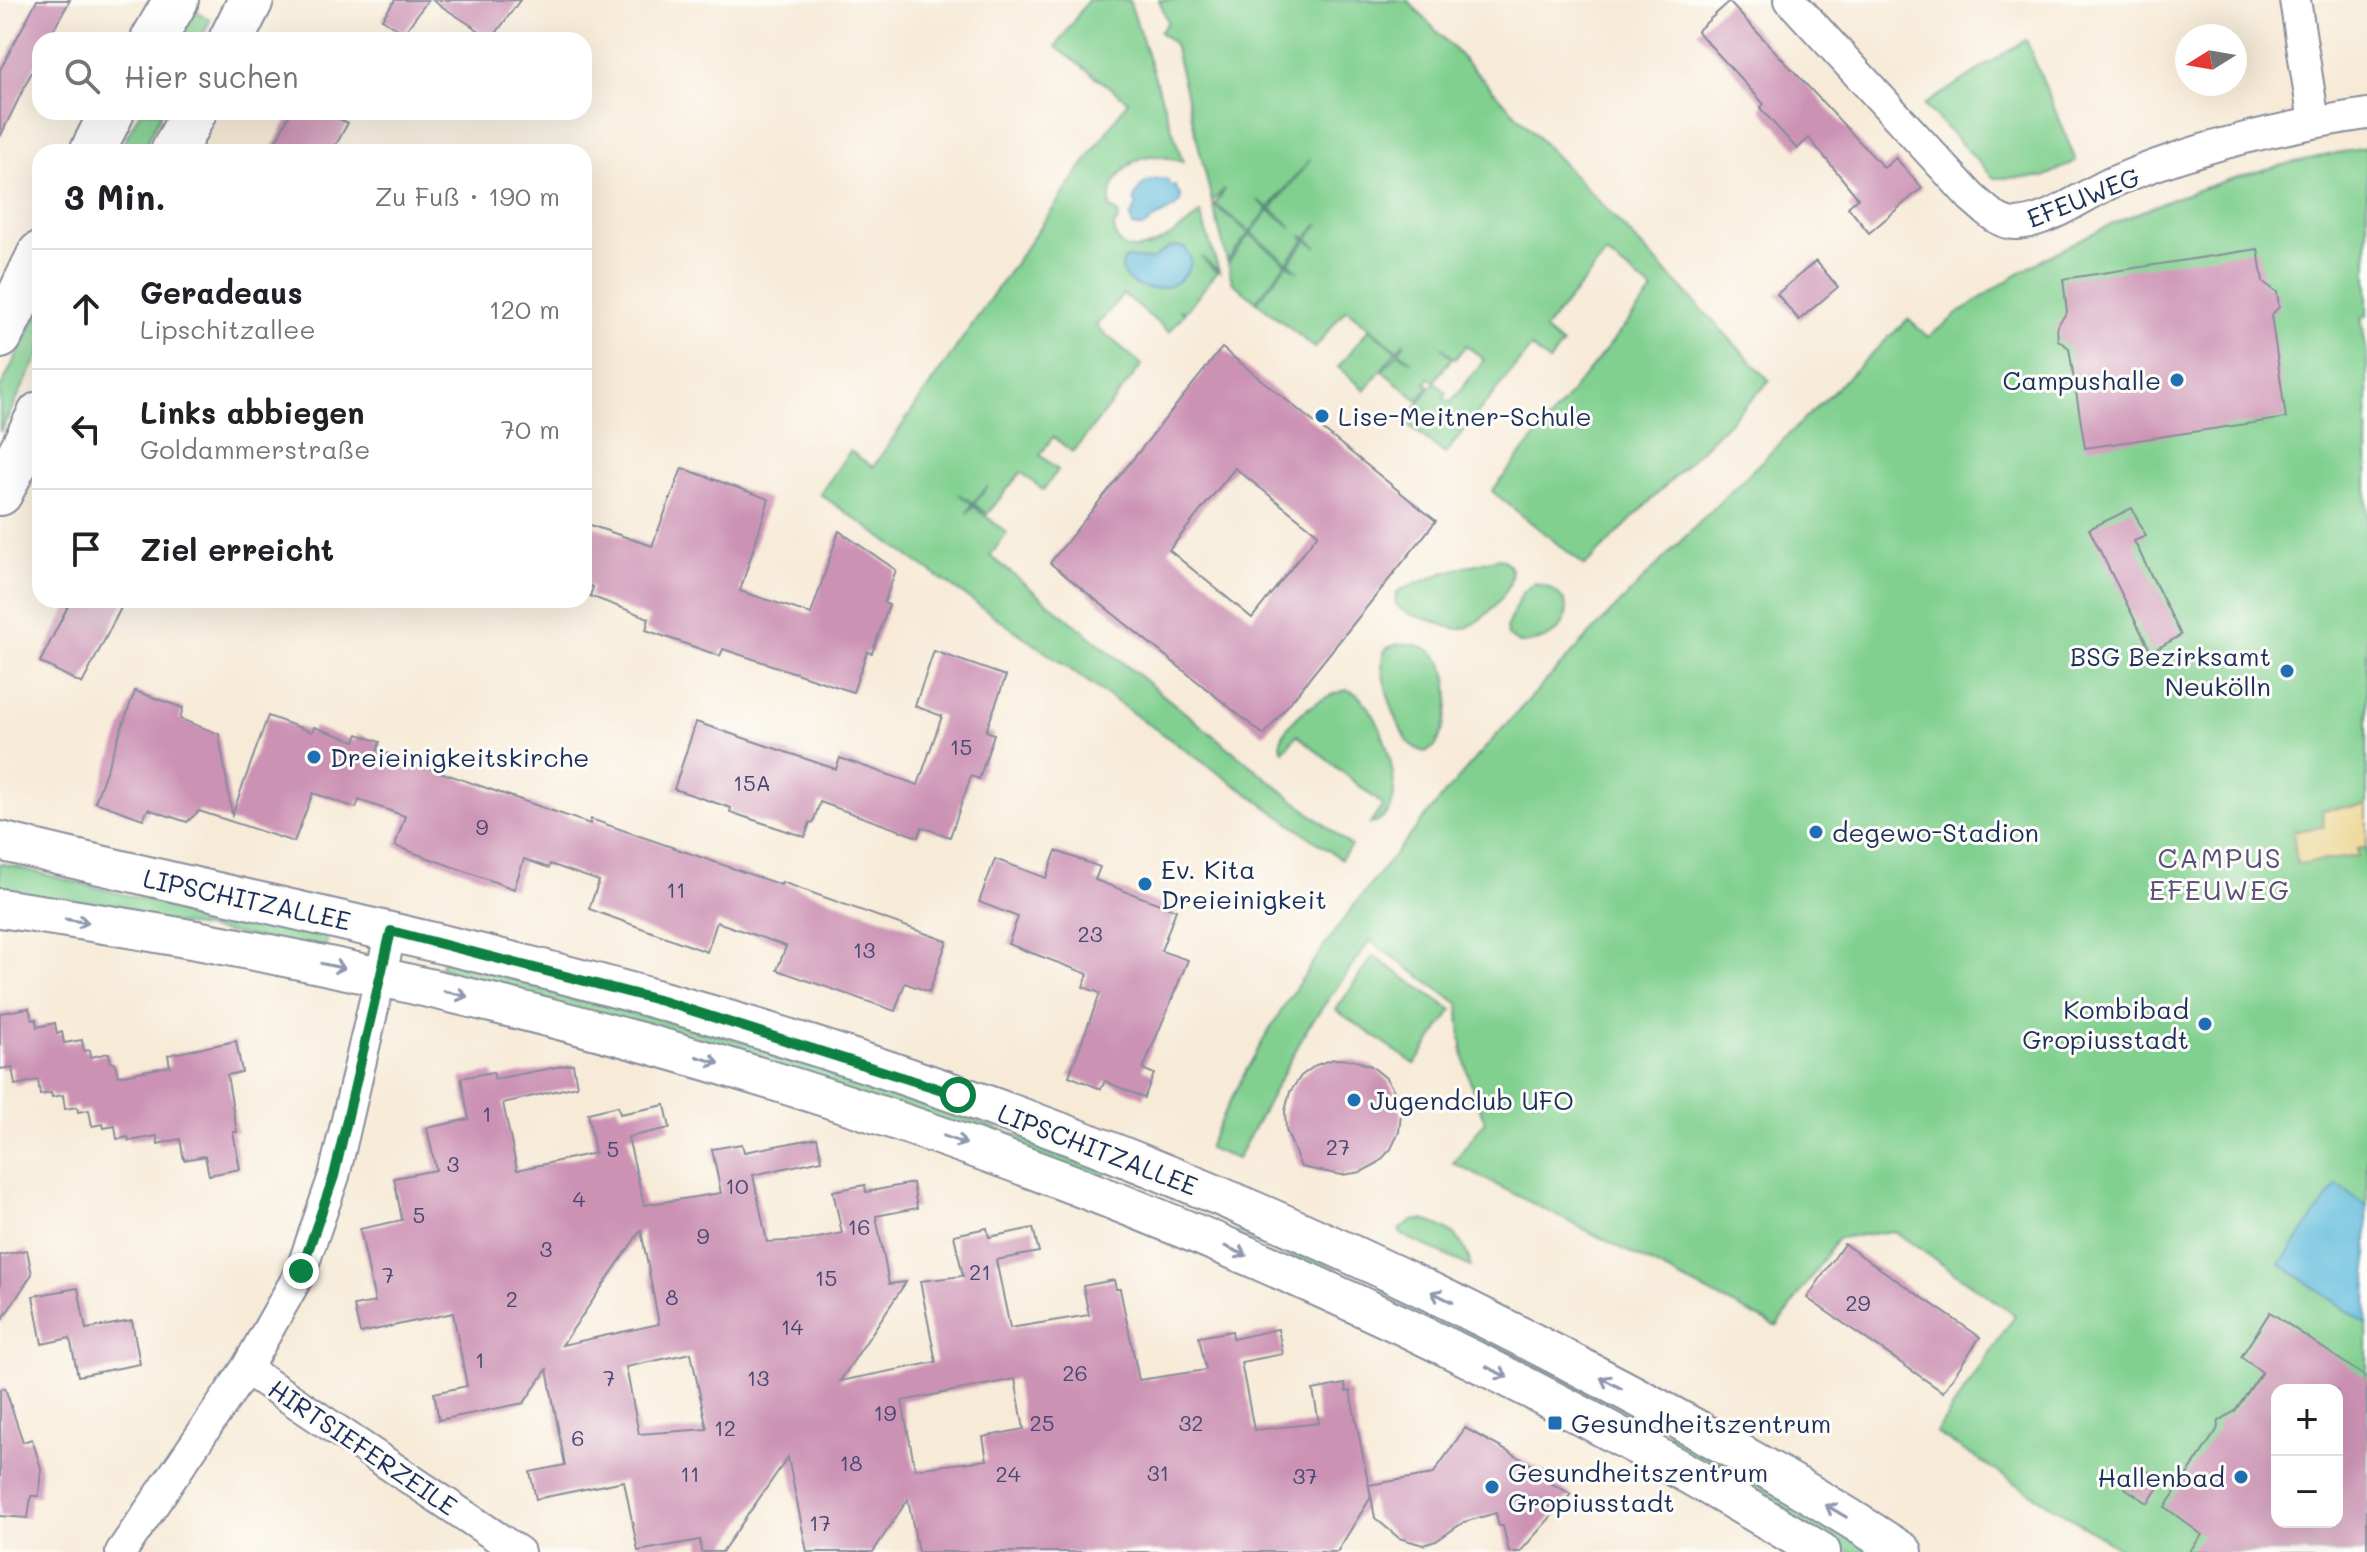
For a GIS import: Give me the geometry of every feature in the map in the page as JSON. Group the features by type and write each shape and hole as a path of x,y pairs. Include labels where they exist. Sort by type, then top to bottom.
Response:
{"main road":[{"path":"158,32 176,0"},
{"path":"235,32 251,0"},
{"path":"96,144 108,120"},
{"path":"177,144 190,120"},
{"path":"0,336 32,270"},
{"path":"0,493 32,430"}],"street":[{"name":"EFEUWEG","path":"1790,0 1971,197 2001,221 2015,224 2039,220 2112,183 2177,159 2264,132 2367,114"},
{"path":"2295,0 2314,122"},
{"name":"LIPSCHITZALLEE","path":"0,841 166,882 391,931 662,1001 958,1095 1181,1180 1369,1262 1512,1331 1683,1422 1903,1552"},
{"name":"LIPSCHITZALLEE","path":"0,908 323,963 551,1016 789,1084 996,1155 1165,1220 1351,1301 1560,1404 1821,1552"},
{"path":"121,1552 246,1369 301,1271 334,1176 391,931"},
{"path":"1165,1220 1181,1180"},
{"path":"1351,1301 1369,1262"},
{"name":"HIRTSIEFERZEILE","path":"246,1369 519,1552"}],"green space":[{"path":"1088,0 1129,0 1183,162 1150,156 1134,162 1120,175 1110,201 1111,209 1118,213 1119,219 1114,225 1118,240 1126,248 1152,245 1180,230 1200,213 1219,271 1201,257 1217,272 1185,312 1179,309 1184,314 1169,332 1123,294 1096,326 1142,365 1073,452 1053,437 1040,455 1058,470 1043,490 1021,472 987,514 974,504 988,486 973,503 959,494 972,504 967,513 973,506 1007,533 990,556 1351,846 1341,859 820,494 850,451 873,467 1128,101 1056,47"},
{"path":"1159,0 1407,0 1770,381 1585,566 1492,491 1653,291 1606,254 1544,330 1562,345 1549,362 1531,347 1445,454 1404,421 1435,382 1447,393 1444,398 1450,403 1484,360 1466,345 1455,359 1441,347 1452,358 1434,381 1429,378 1426,383 1430,386 1418,400 1382,371 1398,353 1412,362 1399,351 1405,342 1397,350 1346,309 1315,348 1257,302 1287,264 1299,272 1289,263 1307,240 1317,247 1308,239 1319,223 1307,238 1302,236 1305,239 1287,262 1251,233 1269,210 1292,227 1271,209 1310,160 1269,208 1258,200 1268,209 1250,232 1215,204 1225,189 1212,201 1174,44 1160,32 1168,22"},
{"path":"195,10 210,20 205,32 183,32"},
{"path":"2026,40 2076,161 2044,177 1994,178 1924,105"},
{"path":"136,120 158,120 146,144 123,144"},
{"path":"2367,148 2367,316 2361,317 2367,355 2367,1552 2125,1552 1936,1433 2015,1315 1894,1231 1838,1238 1777,1327 1453,1163 1485,1121 1465,1064 1459,1004 1370,941 1307,1029 1237,1159 1208,1148 1235,1091 1299,983 1412,832 1495,737 1646,576 1908,319 1928,337 2027,268 2080,239 2191,192 2249,174"},
{"path":"1213,204 1249,233 1227,261"},
{"path":"1250,234 1286,263 1256,301 1232,282 1228,263"},
{"path":"32,325 32,369 0,432 0,389"},
{"path":"1369,329 1396,351 1365,390 1338,367"},
{"path":"1498,558 1508,564 1511,573 1509,585 1493,608 1471,626 1461,629 1449,627 1412,615 1396,605 1398,591 1443,573"},
{"path":"1534,583 1551,589 1561,597 1566,607 1566,618 1550,636 1519,643 1508,636 1506,628 1522,593"},
{"path":"1399,644 1419,645 1433,653 1442,665 1447,680 1449,697 1442,732 1435,747 1425,752 1409,743 1404,736 1384,681 1383,656 1387,648"},
{"path":"1347,690 1358,695 1368,706 1377,721 1390,758 1394,792 1391,808 1384,817 1370,824 1383,805 1297,735 1283,751 1280,744 1290,725 1307,709"},
{"path":"0,863 137,898 329,931 325,949 0,893"},
{"path":"1373,956 1452,1010 1415,1064 1336,1010"},
{"path":"443,959 773,1050 1108,1167 1103,1180 439,974"},
{"path":"1423,1220 1440,1226 1454,1236 1465,1250 1471,1267 1402,1235 1399,1230 1412,1221"},
{"path":"1242,1221 1338,1269 1334,1275 1236,1235"},
{"path":"1382,1288 1659,1425 1651,1437 1385,1298"},
{"path":"1670,1431 1876,1552 1849,1552 1663,1444"}],"sand":[{"path":"2367,805 2367,847 2357,849 2358,856 2297,864 2293,831 2324,827 2322,810"}],"water":[{"path":"1164,179 1175,186 1181,197 1180,202 1144,226 1133,226 1130,218 1137,205 1134,200 1138,190 1148,181"},
{"path":"1168,248 1185,248 1192,261 1184,276 1173,284 1146,288 1126,277 1122,268 1125,258 1151,260"},
{"path":"2337,1185 2367,1206 2367,1324 2280,1264"}],"building":[{"path":"37,0 70,0 52,32 32,32 32,71 0,137 0,70"},
{"path":"395,0 428,0 405,32 382,19"},
{"path":"432,0 520,0 497,32 481,32"},
{"path":"1729,2 1884,168 1896,158 1922,188 1869,233 1848,207 1858,198 1809,138 1797,149 1760,108 1764,104 1697,31"},
{"path":"287,120 342,120 348,123 336,144 274,144"},
{"name":"Campushalle","path":"2258,249 2263,282 2277,292 2279,307 2271,315 2286,418 2085,448 2069,348 2058,340 2057,326 2067,312 2063,279"},
{"path":"1816,261 1838,287 1799,320 1777,294"},
{"path":"1222,348 1436,521 1264,735 1050,563","holes":["1235,468 1318,534 1252,618 1169,550"]},
{"path":"682,468 769,499 740,591 811,614 839,531 896,570 884,603 889,605 872,653 867,652 853,692 723,649 720,656 646,630 649,618 592,597 592,526 652,546"},
{"path":"2132,508 2146,536 2134,541 2181,635 2151,652 2089,529"},
{"path":"67,608 121,608 82,684 40,662"},
{"path":"934,651 1006,676 986,731 994,734 979,779 971,776 950,837 922,827 918,837 820,802 805,837 674,789 696,722 836,769 840,758 918,785 942,716 915,706"},
{"path":"135,691 183,708 180,719 219,734 232,815 268,716 312,732 314,727 355,741 358,734 380,742 377,750 590,824 591,819 781,885 782,882 947,941 929,992 905,983 895,1011 777,970 786,946 717,922 707,952 589,909 599,881 550,864 549,868 524,859 514,889 395,846 405,816 359,800 356,808 313,793 294,842 199,811 187,822 148,809 143,819 95,802"},
{"path":"1056,851 1100,867 1095,880 1176,910 1161,951 1188,960 1143,1069 1154,1074 1144,1098 1105,1081 1101,1089 1069,1076 1100,993 1083,987 1088,974 1008,944 1018,917 979,902 995,859 1046,878"},
{"path":"29,1008 37,1027 55,1023 57,1034 62,1032 64,1043 82,1040 84,1051 90,1050 91,1057 109,1053 118,1076 170,1066 168,1055 236,1041 242,1072 227,1075 240,1169 209,1175 205,1156 184,1160 180,1139 158,1144 157,1136 129,1141 128,1137 117,1139 115,1126 92,1126 89,1110 78,1112 77,1107 65,1109 63,1095 40,1095 38,1080 15,1085 12,1067 0,1069 0,1013"},
{"path":"1334,1059 1353,1060 1371,1066 1386,1078 1396,1094 1401,1113 1399,1132 1391,1149 1378,1163 1361,1172 1342,1175 1301,1167 1286,1130 1285,1111 1290,1092 1301,1076 1316,1065"},
{"path":"573,1064 577,1086 503,1103 517,1170 595,1153 588,1113 618,1106 620,1114 665,1105 670,1128 628,1137 644,1205 721,1193 712,1149 742,1144 744,1152 817,1138 822,1160 753,1175 767,1242 809,1240 842,1233 833,1191 865,1185 866,1192 913,1183 917,1208 876,1216 889,1284 906,1282 840,1381 936,1362 920,1281 963,1276 954,1235 987,1228 989,1237 1033,1228 1039,1252 996,1260 1010,1328 1089,1315 1083,1286 1114,1280 1116,1289 1120,1289 1139,1380 1206,1370 1199,1337 1232,1331 1233,1339 1278,1329 1283,1354 1241,1362 1254,1430 1319,1423 1313,1390 1345,1384 1346,1392 1350,1391 1371,1497 1337,1552 918,1552 908,1499 873,1552 807,1552 788,1457 722,1552 701,1552 700,1540 638,1551 624,1481 536,1499 530,1472 565,1465 547,1369 524,1403 439,1420 434,1393 467,1386 453,1313 360,1333 354,1306 375,1302 360,1229 402,1220 394,1178 436,1170 427,1128 469,1119 461,1078 493,1072 495,1079","holes":["641,1230 659,1324 562,1345","691,1353 707,1429 639,1434 626,1367","1015,1379 1024,1429 983,1437 987,1460 915,1469 902,1401"]},
{"path":"1844,1244 1980,1337 1943,1392 1807,1298"},
{"path":"27,1250 32,1274 0,1323 0,1255"},
{"path":"78,1288 86,1329 132,1321 140,1364 78,1376 70,1338 42,1344 33,1296"},
{"name":"Hallenbad","path":"2270,1312 2367,1378 2367,1552 2189,1552 2202,1535 2165,1507 2217,1430 2219,1421 2235,1411 2262,1372 2241,1357"},
{"path":"5,1388 23,1442 32,1439 41,1468 39,1496 31,1496 28,1518 0,1516 0,1389"},
{"name":"Gesundheitszentrum Gropiusstadt","path":"1465,1428 1552,1476 1549,1482 1571,1494 1520,1552 1509,1552 1503,1526 1499,1526 1496,1513 1464,1522 1436,1541 1423,1545 1399,1538 1375,1518 1369,1485 1433,1474"},
{"path":"2140,1466 2162,1481 2148,1503 2125,1488"}],"place":[{"name":"Campushalle","path":"2177,380"},
{"name":"Lise-Meitner-Schule","path":"1322,416"},
{"name":"BSG Bezirksamt Neukölln","path":"2287,671"},
{"name":"Dreieinigkeitskirche","path":"314,757"},
{"name":"degewo-Stadion","path":"1816,832"},
{"name":"Ev. Kita Dreieinigkeit","path":"1145,884"},
{"name":"Kombibad Gropiusstadt","path":"2205,1024"},
{"name":"Jugendclub UFO","path":"1354,1100"},
{"name":"Gesundheitszentrum","path":"1555,1423"},
{"name":"Hallenbad","path":"2241,1477"},
{"name":"Gesundheitszentrum Gropiusstadt","path":"1492,1487"}],"district":[{"name":"CAMPUS EFEUWEG","path":"2220,873"}],"route":[{"path":"301,1271 334,1176 391,931 662,1001 958,1095"}]}
